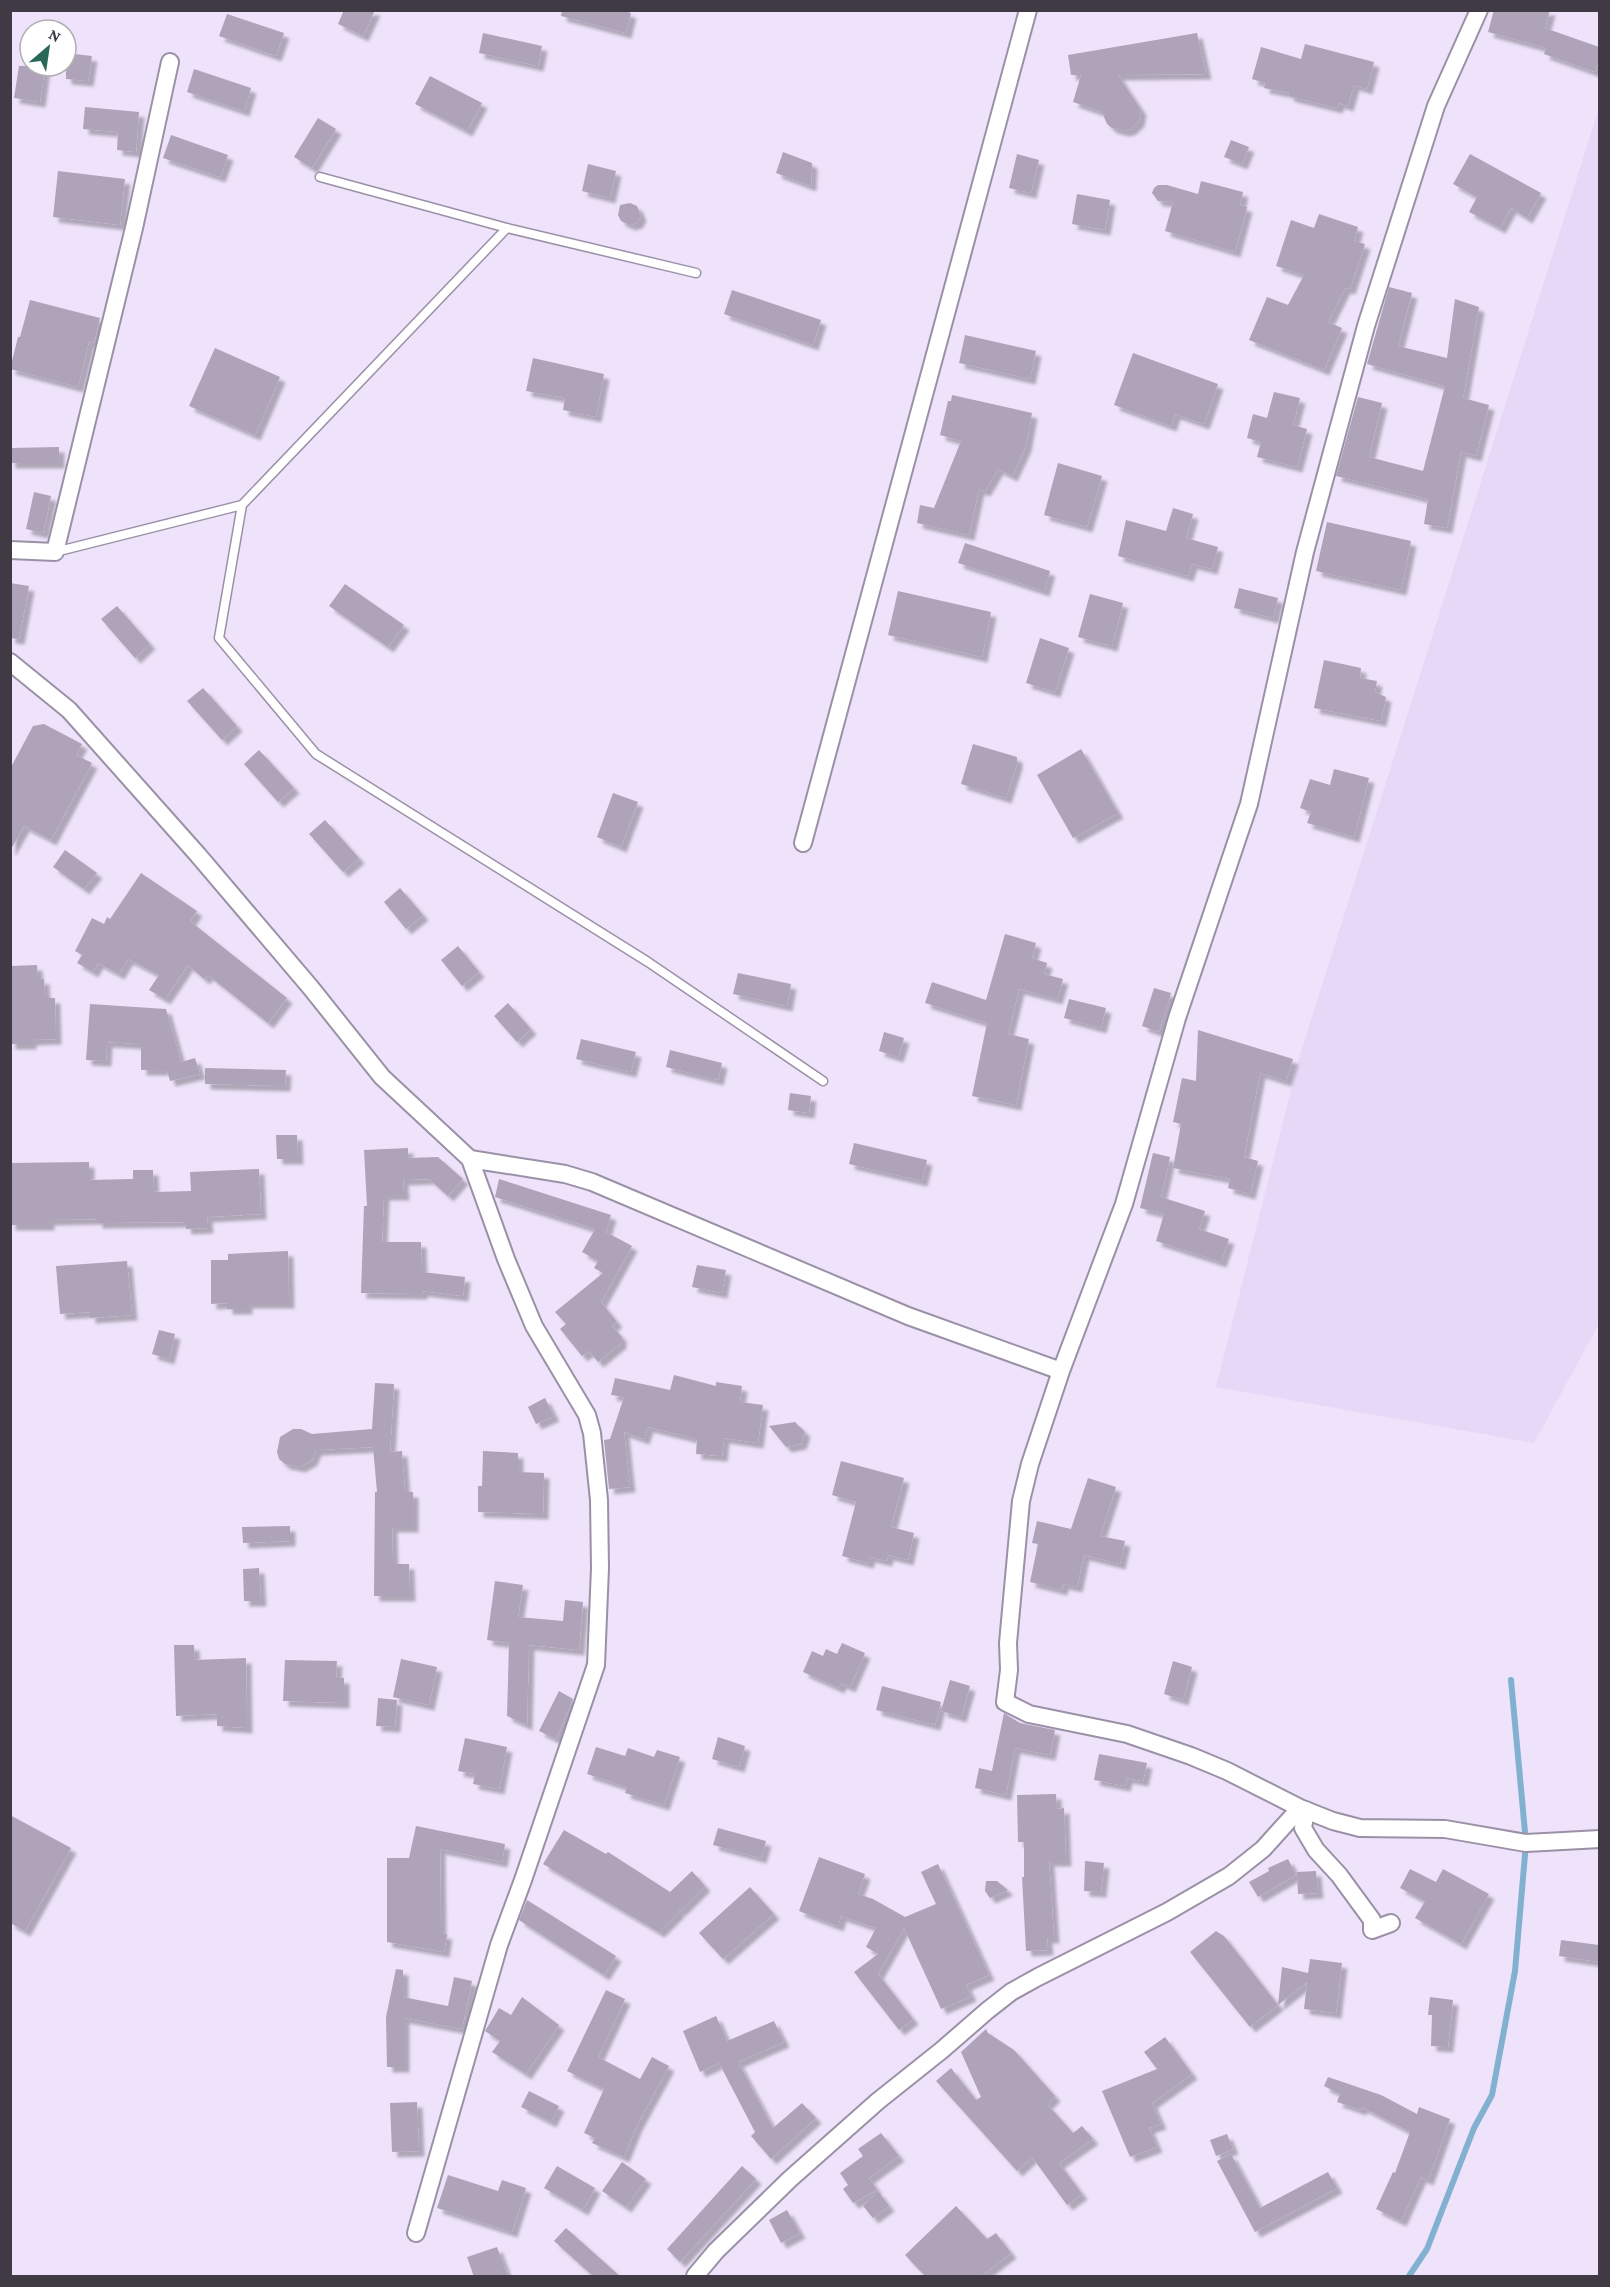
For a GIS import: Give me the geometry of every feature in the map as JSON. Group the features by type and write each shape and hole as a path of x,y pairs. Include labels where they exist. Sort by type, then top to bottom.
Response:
{"street":[{"path":"803,843 1028,10"},
{"path":"1479,10 1436,106 1366,326 1305,552 1249,804 1177,1018 1124,1204 1061,1371 1030,1464 1021,1501 1005,1702 1029,1714 1127,1734 1191,1756 1227,1771 1303,1809 1333,1821 1360,1828 1445,1829 1526,1843 1599,1839"},
{"path":"10,550 55,552 134,228 170,62"},
{"path":"10,662 69,710 221,881 382,1077 470,1159 506,1259 534,1326 587,1415 592,1433 599,1500 600,1568 596,1665 499,1945 416,2233"},
{"path":"470,1159 565,1174 592,1182 908,1316 1061,1371"},
{"path":"1303,1809 1303,1828 1316,1850 1339,1875 1372,1920 1372,1930 1391,1923"},
{"path":"695,2277 716,2251 790,2179 878,2101 1011,1992 1167,1912 1229,1876 1263,1849 1303,1809"}],"lane":[{"path":"320,177 507,228 696,273"},
{"path":"55,552 242,505 507,228"},
{"path":"242,505 219,638 316,754 648,962 823,1082"}],"shaded area":[{"path":"1599,108 1600,1322 1534,1443 1216,1387 1300,1055"}],"building":[{"path":"344,10 375,10 363,36 338,24"},
{"path":"562,10 622,10 631,13 626,33 561,16"},
{"path":"1494,10 1550,10 1545,28 1599,47 1599,61 1595,72 1544,54 1546,48 1488,32"},
{"path":"227,14 284,33 276,56 219,36"},
{"path":"483,33 542,46 538,66 479,53"},
{"path":"1197,33 1206,74 1118,75 1141,110 1139,121 1131,129 1124,131 1112,128 1107,124 1102,112 1073,102 1081,75 1071,75 1068,55"},
{"path":"1305,44 1374,62 1367,89 1354,85 1348,106 1339,103 1337,108 1264,88 1265,83 1252,79 1261,47 1301,59"},
{"path":"78,54 92,56 88,81 66,79 78,78"},
{"path":"194,69 251,88 244,111 187,92"},
{"path":"18,72 18,78 43,78 40,102 14,98"},
{"path":"430,76 482,103 467,131 415,104"},
{"path":"85,107 139,112 136,152 117,150 118,132 83,129"},
{"path":"318,118 336,129 312,168 294,157"},
{"path":"171,135 228,155 220,177 163,158"},
{"path":"1231,140 1249,147 1242,164 1224,157"},
{"path":"783,152 812,163 811,186 776,173"},
{"path":"1017,154 1039,160 1031,193 1009,188"},
{"path":"1470,154 1541,193 1527,218 1511,208 1500,228 1469,212 1477,197 1453,184"},
{"path":"588,164 616,171 610,198 582,191"},
{"path":"58,171 125,179 120,225 53,217"},
{"path":"1201,181 1243,192 1240,205 1247,207 1235,252 1165,231 1173,202 1158,201 1152,193 1154,188 1158,185 1167,185 1198,194"},
{"path":"1077,194 1110,200 1105,230 1072,224"},
{"path":"630,203 637,206 641,216 637,223 630,225 621,221 618,215 620,205"},
{"path":"1319,214 1358,227 1354,241 1365,244 1350,289 1345,288 1328,322 1342,328 1324,370 1249,340 1267,297 1288,305 1304,275 1276,266 1291,220 1314,228"},
{"path":"1389,287 1412,293 1398,346 1447,358 1455,299 1479,307 1463,398 1489,405 1476,456 1461,452 1447,528 1424,524 1428,499 1336,476 1358,397 1382,403 1369,457 1423,471 1445,386 1367,364"},
{"path":"732,290 821,320 813,345 724,314"},
{"path":"30,300 100,318 94,343 89,342 78,387 10,369"},
{"path":"965,335 1036,351 1030,379 959,363"},
{"path":"215,348 280,377 255,435 189,406"},
{"path":"1133,353 1218,384 1204,424 1175,414 1171,426 1114,405"},
{"path":"533,358 604,374 596,417 563,410 565,398 526,391"},
{"path":"1274,392 1300,398 1293,425 1307,429 1297,467 1257,457 1261,442 1247,438 1253,414 1267,418"},
{"path":"952,395 1032,413 1026,446 1012,476 998,469 985,491 979,489 969,535 917,523 920,505 934,508 961,441 940,435 948,401 951,401"},
{"path":"59,447 59,463 10,463 10,448"},
{"path":"1058,463 1102,476 1087,527 1044,515"},
{"path":"34,492 51,496 43,533 26,529"},
{"path":"1173,508 1193,514 1186,538 1218,547 1212,569 1192,564 1188,576 1118,556 1126,520 1166,531"},
{"path":"1327,522 1411,541 1401,590 1316,571"},
{"path":"965,543 1050,571 1044,591 958,563"},
{"path":"10,583 29,586 19,639 10,638"},
{"path":"345,584 404,625 388,647 329,606"},
{"path":"1239,588 1278,598 1273,618 1234,608"},
{"path":"898,591 991,612 982,657 888,635"},
{"path":"1090,594 1123,603 1112,646 1078,637"},
{"path":"117,606 150,644 135,658 101,619"},
{"path":"1040,638 1069,648 1055,692 1026,683"},
{"path":"1324,660 1361,668 1360,678 1377,681 1375,692 1386,697 1381,721 1314,708"},
{"path":"203,688 237,726 222,740 187,701"},
{"path":"44,724 82,744 76,755 92,763 51,840 24,826 10,851 10,769 33,726"},
{"path":"973,744 1017,757 1017,764 1006,798 961,784"},
{"path":"1081,749 1118,813 1073,838 1037,775"},
{"path":"259,750 294,788 278,802 244,764"},
{"path":"1334,769 1369,778 1354,837 1307,823 1311,812 1300,808 1310,779 1330,785"},
{"path":"613,793 638,802 621,847 597,837"},
{"path":"325,820 359,858 343,872 309,834"},
{"path":"65,850 97,873 84,889 53,867"},
{"path":"141,873 197,911 190,921 287,998 268,1023 208,975 204,979 188,965 165,999 149,990 159,975 128,959 119,974 98,963 93,972 77,963 82,955 75,951 92,918 104,924 107,917 110,919"},
{"path":"400,888 423,915 406,929 384,902"},
{"path":"1005,934 1036,943 1032,958 1047,963 1044,974 1063,979 1057,999 1019,989 1008,1034 1029,1039 1016,1105 972,1096 987,1023 925,1003 932,982 986,1000"},
{"path":"458,946 479,972 462,986 441,960"},
{"path":"37,965 38,979 44,979 45,998 55,998 56,1039 31,1040 31,1044 10,1044 10,966"},
{"path":"738,973 791,984 787,1006 733,994"},
{"path":"1154,988 1171,993 1159,1032 1142,1026"},
{"path":"1069,999 1106,1008 1101,1028 1064,1018"},
{"path":"508,1003 531,1029 517,1042 494,1016"},
{"path":"90,1004 166,1009 181,1062 195,1058 200,1074 170,1081 167,1070 141,1070 141,1044 107,1042 106,1061 86,1060"},
{"path":"1198,1030 1293,1059 1286,1081 1260,1073 1244,1157 1258,1161 1250,1194 1228,1188 1230,1179 1173,1168 1181,1124 1173,1122 1182,1078 1196,1081"},
{"path":"884,1032 904,1038 898,1057 879,1051"},
{"path":"581,1039 636,1052 631,1072 576,1059"},
{"path":"670,1050 722,1063 718,1080 666,1067"},
{"path":"205,1068 286,1070 285,1086 205,1084"},
{"path":"790,1093 811,1096 809,1113 788,1110"},
{"path":"276,1135 297,1135 298,1159 277,1159"},
{"path":"854,1143 927,1160 922,1181 849,1164"},
{"path":"408,1148 408,1158 438,1157 463,1179 448,1196 429,1179 403,1180 404,1195 384,1195 382,1242 421,1242 422,1272 465,1277 463,1296 422,1291 422,1294 361,1293 364,1206 367,1206 364,1150"},
{"path":"1153,1153 1170,1157 1161,1197 1205,1211 1199,1229 1229,1239 1221,1262 1156,1241 1164,1214 1140,1208"},
{"path":"89,1162 89,1180 133,1179 133,1170 153,1170 154,1192 191,1191 190,1172 259,1169 261,1214 207,1217 208,1228 186,1229 185,1222 97,1223 97,1219 49,1220 49,1225 10,1225 10,1163"},
{"path":"499,1179 611,1215 606,1232 632,1246 601,1302 617,1322 612,1326 621,1336 621,1343 598,1362 589,1351 582,1356 560,1329 566,1324 555,1312 603,1273 594,1268 598,1261 582,1252 595,1229 495,1197"},
{"path":"288,1251 289,1303 247,1303 247,1309 227,1309 227,1303 211,1304 211,1260 228,1260 228,1254"},
{"path":"127,1261 132,1315 90,1318 90,1312 60,1314 56,1266"},
{"path":"697,1265 726,1270 722,1293 692,1287"},
{"path":"159,1330 175,1334 169,1359 152,1354"},
{"path":"674,1375 716,1386 716,1382 742,1386 740,1402 763,1405 758,1443 724,1438 722,1456 696,1454 697,1439 648,1427 644,1439 624,1432 630,1487 609,1489 604,1440 610,1439 624,1397 611,1395 615,1378 670,1390"},
{"path":"375,1383 394,1384 390,1452 402,1451 405,1492 413,1492 413,1527 392,1527 393,1564 409,1564 410,1596 374,1596 375,1492 377,1492 373,1447 316,1450 312,1460 300,1467 285,1464 279,1459 277,1452 280,1437 293,1429 301,1429 312,1434 372,1429"},
{"path":"545,1398 554,1416 536,1424 528,1407"},
{"path":"795,1422 805,1432 801,1444 786,1447 769,1426"},
{"path":"483,1451 518,1453 518,1472 544,1473 543,1514 478,1512 478,1486 482,1486"},
{"path":"841,1461 904,1478 891,1527 914,1533 908,1560 888,1555 887,1561 870,1557 868,1563 842,1556 856,1502 832,1495"},
{"path":"1088,1478 1116,1487 1100,1536 1125,1541 1120,1564 1084,1555 1077,1587 1063,1584 1062,1590 1030,1582 1038,1544 1032,1543 1037,1521 1071,1529"},
{"path":"290,1526 290,1541 243,1543 242,1527"},
{"path":"259,1568 261,1601 244,1601 243,1569"},
{"path":"495,1581 523,1585 518,1617 563,1621 565,1600 583,1602 579,1650 529,1645 527,1725 507,1716 509,1643 487,1640"},
{"path":"842,1643 865,1653 850,1687 841,1683 839,1688 803,1672 812,1651 823,1656 826,1649 837,1654"},
{"path":"174,1645 194,1645 195,1660 246,1658 247,1728 217,1726 217,1714 176,1716"},
{"path":"401,1659 437,1667 429,1705 393,1697"},
{"path":"285,1660 337,1661 336,1678 344,1678 344,1703 283,1701"},
{"path":"1173,1661 1192,1667 1183,1700 1164,1694"},
{"path":"950,1680 970,1686 961,1717 941,1711"},
{"path":"882,1686 941,1702 935,1725 876,1710"},
{"path":"559,1691 573,1699 556,1739 539,1731"},
{"path":"378,1698 397,1700 395,1727 376,1726"},
{"path":"1004,1713 1020,1723 1055,1730 1050,1755 1015,1748 1006,1795 975,1788 979,1768 992,1771"},
{"path":"718,1737 745,1746 739,1767 712,1759"},
{"path":"465,1738 507,1747 499,1789 473,1784 475,1774 458,1771"},
{"path":"596,1747 625,1756 628,1748 654,1757 657,1750 680,1757 664,1805 625,1793 627,1787 587,1774"},
{"path":"1099,1754 1147,1763 1143,1781 1127,1778 1125,1786 1094,1780"},
{"path":"1056,1794 1057,1809 1064,1808 1066,1861 1049,1861 1054,1938 1047,1938 1048,1950 1026,1951 1022,1877 1024,1877 1024,1842 1018,1842 1017,1795"},
{"path":"10,1815 71,1848 25,1931 10,1923"},
{"path":"416,1826 505,1844 502,1862 440,1849 441,1933 447,1934 444,1952 387,1942 387,1858 409,1858"},
{"path":"718,1828 766,1841 761,1858 713,1845"},
{"path":"564,1830 606,1854 608,1852 670,1892 692,1871 705,1886 680,1911 677,1908 679,1912 659,1932 543,1864"},
{"path":"819,1857 865,1874 858,1894 873,1899 905,1917 936,1904 921,1872 938,1864 989,1975 966,1985 971,1996 941,2009 904,1928 878,1974 913,2019 899,2030 854,1972 878,1954 866,1947 876,1928 841,1916 838,1926 799,1911"},
{"path":"1288,1859 1296,1875 1258,1897 1249,1882 1269,1871 1268,1868"},
{"path":"1085,1861 1104,1863 1101,1892 1084,1891"},
{"path":"1410,1869 1436,1882 1443,1869 1489,1894 1461,1944 1415,1918 1425,1901 1400,1888"},
{"path":"1316,1871 1318,1893 1298,1894 1297,1872"},
{"path":"986,1881 997,1881 1008,1890 990,1898 985,1891"},
{"path":"750,1887 774,1914 723,1959 699,1933"},
{"path":"527,1900 616,1956 604,1975 519,1920"},
{"path":"1216,1931 1224,1936 1278,2005 1250,2027 1190,1952"},
{"path":"1561,1940 1599,1945 1599,1962 1559,1956"},
{"path":"1310,1959 1342,1963 1336,2013 1304,2009 1307,1982 1278,2005 1282,1967 1308,1973"},
{"path":"396,1969 403,1970 403,1997 448,2006 454,1977 472,1981 462,2029 404,2018 404,2067 387,2067 386,2017"},
{"path":"606,1990 625,1999 598,2057 640,2079 652,2057 669,2066 637,2125 624,2157 592,2143 595,2138 584,2133 604,2089 567,2071"},
{"path":"522,1997 559,2025 526,2074 492,2052 500,2041 485,2031 499,2008 511,2015"},
{"path":"1430,1997 1453,2000 1448,2047 1431,2046 1432,2015 1428,2015"},
{"path":"716,2016 727,2041 774,2021 784,2042 738,2062 773,2128 802,2103 816,2118 771,2159 751,2136 755,2132 719,2063 700,2072 683,2031"},
{"path":"986,2029 988,2033 1014,2050 1055,2096 1047,2104 1073,2133 1082,2126 1093,2139 1059,2163 1082,2194 1067,2205 1032,2157 1017,2171 936,2081 951,2068 976,2100 981,2097 961,2052"},
{"path":"1165,2037 1192,2074 1152,2103 1161,2124 1149,2128 1157,2147 1130,2157 1102,2091 1157,2069 1144,2052"},
{"path":"1328,2077 1381,2095 1417,2114 1419,2107 1450,2119 1428,2180 1421,2177 1401,2221 1376,2209 1393,2172 1395,2173 1410,2132 1362,2107 1361,2110 1337,2102 1340,2094 1324,2086"},
{"path":"529,2091 559,2106 551,2122 521,2107"},
{"path":"417,2102 419,2151 392,2152 390,2103"},
{"path":"881,2133 899,2156 869,2178 877,2190 853,2203 843,2189 848,2185 840,2173 863,2156 858,2149"},
{"path":"1227,2134 1233,2149 1216,2156 1210,2140"},
{"path":"1231,2154 1260,2208 1328,2172 1337,2188 1255,2232 1217,2161"},
{"path":"622,2162 646,2179 626,2207 602,2191"},
{"path":"557,2166 595,2188 583,2210 544,2188"},
{"path":"742,2166 756,2179 680,2262 667,2249"},
{"path":"448,2175 498,2191 502,2180 526,2188 512,2232 437,2208"},
{"path":"878,2191 889,2206 873,2218 863,2206"},
{"path":"956,2206 987,2239 996,2233 1011,2253 980,2277 926,2277 905,2255"},
{"path":"787,2210 800,2233 781,2243 769,2220"},
{"path":"566,2228 621,2277 594,2277 554,2241"},
{"path":"497,2247 508,2277 474,2277 467,2257"}],"waterway":[{"path":"1409,2276 1427,2249 1474,2128 1492,2095 1515,1971 1526,1843 1511,1680"}]}
